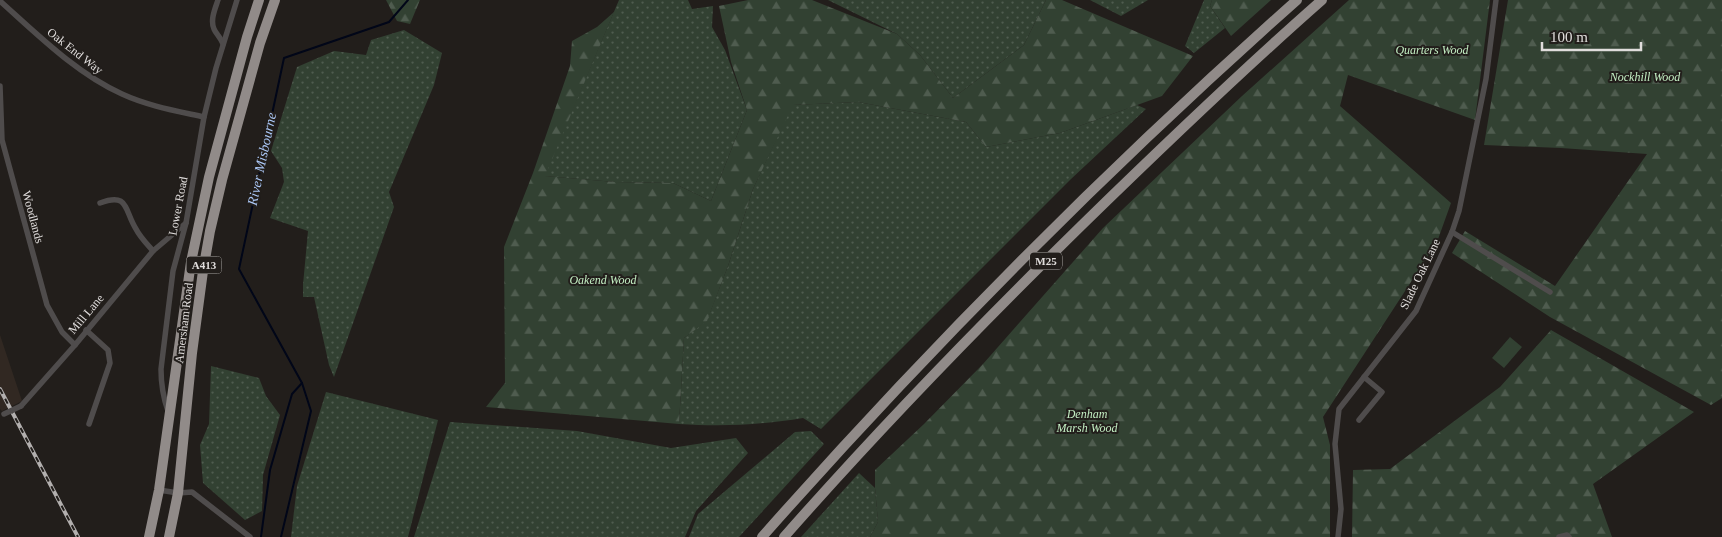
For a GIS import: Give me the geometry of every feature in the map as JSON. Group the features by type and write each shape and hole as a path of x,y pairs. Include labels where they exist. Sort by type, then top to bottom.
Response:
{"highway":[{"name":"A413","path":"149,537 159,490 192,262 209,177 258,0"},
{"name":"Amersham Road","path":"168,537 178,493 194,334 210,231 222,180 260,43 275,0"},
{"name":"M25","path":"762,537 885,401 1002,280 1147,138 1297,0"},
{"name":"M25","path":"784,537 865,448 1016,290 1164,144 1262,52 1322,0"}],"street":[{"path":"218,0 212,16 214,29 220,36 223,44"},
{"name":"Lower Road","path":"170,418 164,401 161,369 173,271 186,224 204,117 223,44 237,0"},
{"name":"Slade Oak Lane","path":"1338,537 1341,509 1335,444 1339,409 1416,311 1452,232 1458,213 1486,79 1496,0"},
{"name":"Oak End Way","path":"0,1 46,42 94,80 124,95 160,107 204,117"},
{"name":"Woodlands","path":"0,86 2,140 47,305 62,332 75,344"},
{"path":"100,203 112,198 119,200 127,207 135,227 153,250"},
{"name":"Mill Lane","path":"2,414 21,406 153,250 186,224"},
{"path":"1452,232 1550,292"},
{"path":"86,330 108,350 110,363 89,424"},
{"path":"1359,420 1382,392 1364,377"},
{"path":"159,490 178,493 192,492 250,537"},
{"path":"1559,537 1567,535 1569,537"}],"shaded area":[{"path":"0,335 22,401 2,411 0,409"}],"green space":[{"path":"386,0 420,0 410,24 397,21"},
{"path":"619,0 688,0 692,9 713,6 712,27 725,50 747,110 711,201 673,183 615,182 544,176"},
{"name":"Oakend Wood","path":"748,0 812,0 897,34 920,55 953,98 1024,45 1046,0 1062,0 1193,56 1162,96 1060,133 986,147 966,122 858,102 793,105 753,189 728,266 707,321 684,338 679,424 486,407 505,383 504,247 533,173 570,66 572,41 597,27 614,12 545,176 615,182 673,183 711,201 747,110 731,62 719,6"},
{"path":"828,0 1046,0 1024,45 953,98 920,55 897,34"},
{"path":"1090,0 1148,0 1121,16"},
{"path":"1204,0 1212,0 1210,6 1225,28 1194,53 1185,46"},
{"path":"1212,0 1271,0 1231,36 1210,6"},
{"path":"1349,0 1490,0 1475,120 1348,75 1340,106 1451,203 1437,242 1323,417 1330,445 1330,537 870,537 878,522 875,470 983,364 1103,228 1242,96"},
{"name":"Nockhill Wood","path":"1508,0 1722,0 1722,398 1711,405 1550,317 1452,253 1465,231 1555,286 1647,154 1484,145"},
{"path":"404,30 442,53 434,85 389,192 394,207 334,377 329,365 314,297 303,297 308,231 270,218 284,182 282,168 271,151 297,67 334,51 366,55 371,40"},
{"path":"858,102 966,122 986,147 1060,133 1137,105 1146,109 1071,179 821,429 803,418 741,425 679,424 684,338 707,320 728,266 753,189 792,105"},
{"path":"1551,330 1694,412 1593,484 1612,537 1352,537 1353,470 1390,469 1500,387"},
{"path":"1510,337 1522,347 1504,368 1492,358"},
{"path":"211,366 259,378 266,396 280,415 263,475 262,511 245,520 203,483 200,445 209,424"},
{"path":"326,392 438,420 408,537 291,537 297,486"},
{"path":"450,422 577,431 671,448 736,438 748,453 696,511 685,537 414,537"},
{"path":"811,431 824,444 739,537 689,537 698,514 795,432"},
{"path":"859,473 875,488 878,522 870,537 801,537"}],"waterway":[{"name":"River Misbourne","path":"281,537 311,411 302,383 239,269 284,58 389,22 408,0"},
{"name":"River Misbourne","path":"261,537 270,470 292,394 302,383"}],"railway":[{"path":"0,389 78,537"}],"park label":[{"name":"Quarters Wood","path":"1432,50"},
{"name":"Denham Marsh Wood","path":"1087,421"}]}
